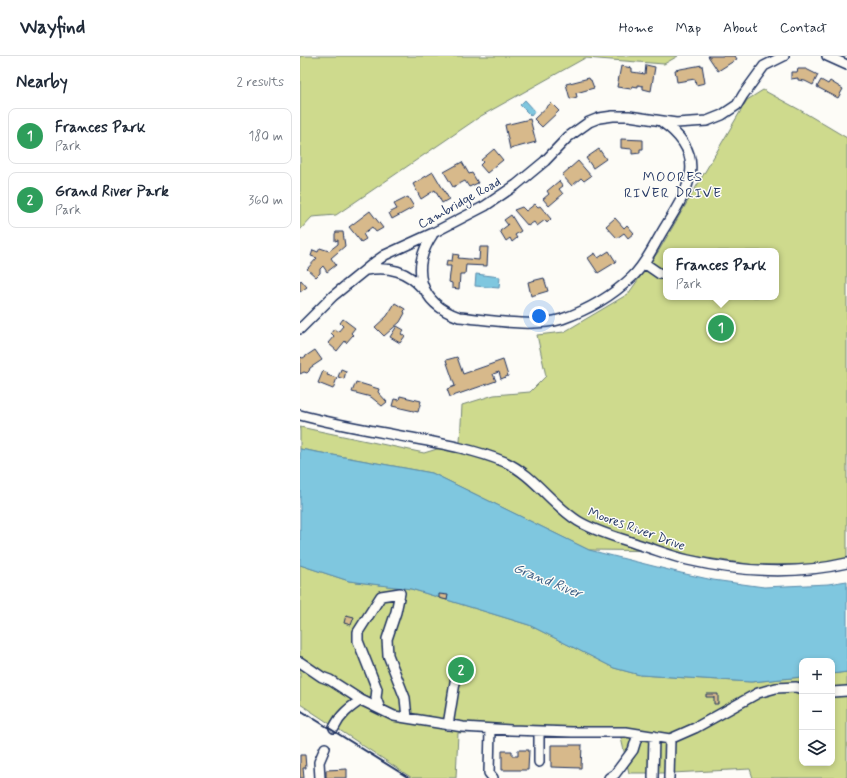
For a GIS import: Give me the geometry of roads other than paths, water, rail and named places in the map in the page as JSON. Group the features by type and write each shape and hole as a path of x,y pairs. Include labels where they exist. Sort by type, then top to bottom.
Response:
{"street":[{"name":"Cambridge Road","path":"300,329 333,296 365,270 386,255 434,233 485,206 516,185 545,161 568,137 589,122 599,118 613,116 629,116 676,123 707,121 722,115 737,105 764,66 784,56"},
{"path":"833,57 847,65"},
{"path":"434,233 427,244 421,263 422,283 433,301 447,313 459,317 534,323 561,319 587,308 601,301 634,276 644,263 682,199 687,187 691,167 686,148 672,128 661,121"},
{"path":"644,263 660,274"},
{"path":"365,270 377,268 400,272 414,279 426,291"},
{"name":"Moores River Drive","path":"300,415 332,423 446,445 493,457 522,472 564,511 584,524 608,535 687,560 722,567 773,570 802,570 847,563"},
{"path":"380,709 376,698 377,689 358,641 358,632 381,596 400,591 396,612 387,639 388,655 406,698 407,718"},
{"path":"300,662 322,678 330,680 362,700 394,716 448,725 490,729 626,732 670,739 695,728 758,693 776,688 799,688"},
{"path":"448,725 458,664"},
{"path":"835,692 847,691"},
{"path":"334,728 342,714 351,706 362,700"},
{"path":"490,729 489,773 493,778"},
{"path":"539,731 539,762"},
{"path":"609,778 615,774 633,750 638,734"},
{"path":"653,778 654,736"},
{"path":"669,778 670,739"},
{"path":"320,778 319,762 325,748"}],"water":[{"path":"525,100 535,111 531,116 520,105"},
{"path":"476,274 500,277 499,288 475,286"},
{"name":"Grand River","path":"300,449 432,473 589,550 681,573 713,580 764,587 828,584 847,581 847,672 835,674 835,658 799,658 799,677 751,682 640,675 614,668 529,625 411,589 349,581 300,565"}],"railway":[{"path":"300,710 409,778"}],"place":[{"name":"Frances Park","path":"721,328"},
{"name":"Grand River Park","path":"461,670"}],"district":[{"name":"MOORES RIVER DRIVE","path":"673,184"}]}
